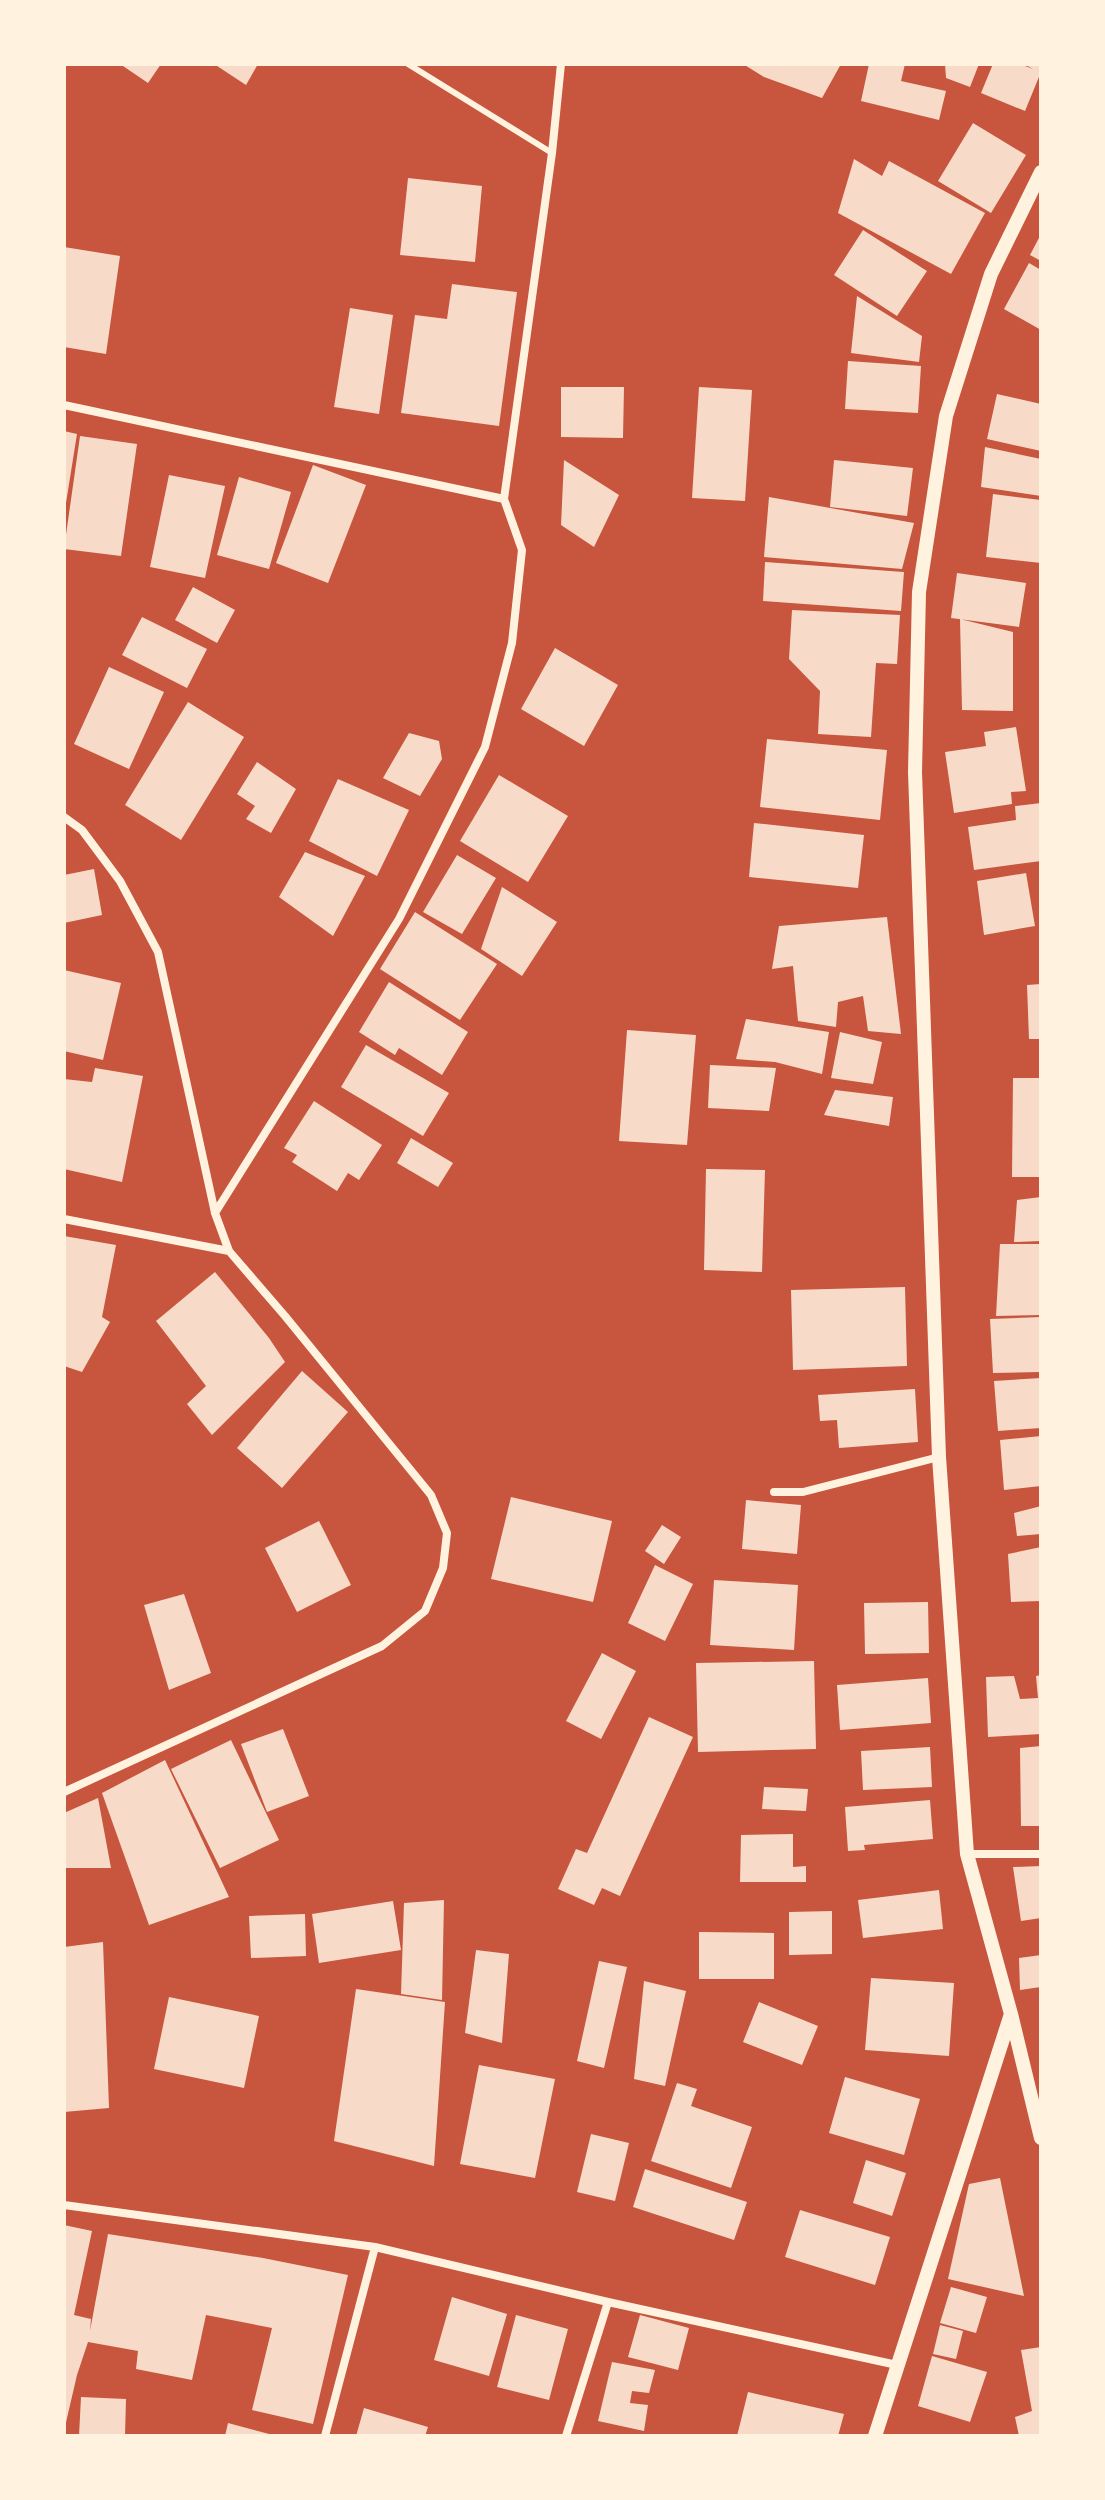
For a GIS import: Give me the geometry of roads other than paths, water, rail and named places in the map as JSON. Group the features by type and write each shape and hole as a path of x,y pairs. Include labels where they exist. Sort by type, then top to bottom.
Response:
{"street":[{"path":"215,1213 399,919 485,747 512,643 522,550 504,499 552,153 561,64"},
{"path":"1041,172 991,274 946,416 919,592 915,772 939,1457 967,1854 1041,2138"},
{"path":"64,405 504,499"},
{"path":"64,817 82,830 120,881 158,952 215,1213 229,1251 431,1495 447,1533 443,1568 425,1611 382,1646 64,1792"},
{"path":"64,1219 229,1251"},
{"path":"774,1492 803,1492 939,1457"},
{"path":"967,1854 1041,1854"},
{"path":"875,2436 1011,2014"},
{"path":"64,2205 375,2247 897,2365"},
{"path":"325,2436 375,2247"},
{"path":"566,2436 608,2302"}],"lane":[{"path":"408,64 552,153"}]}
